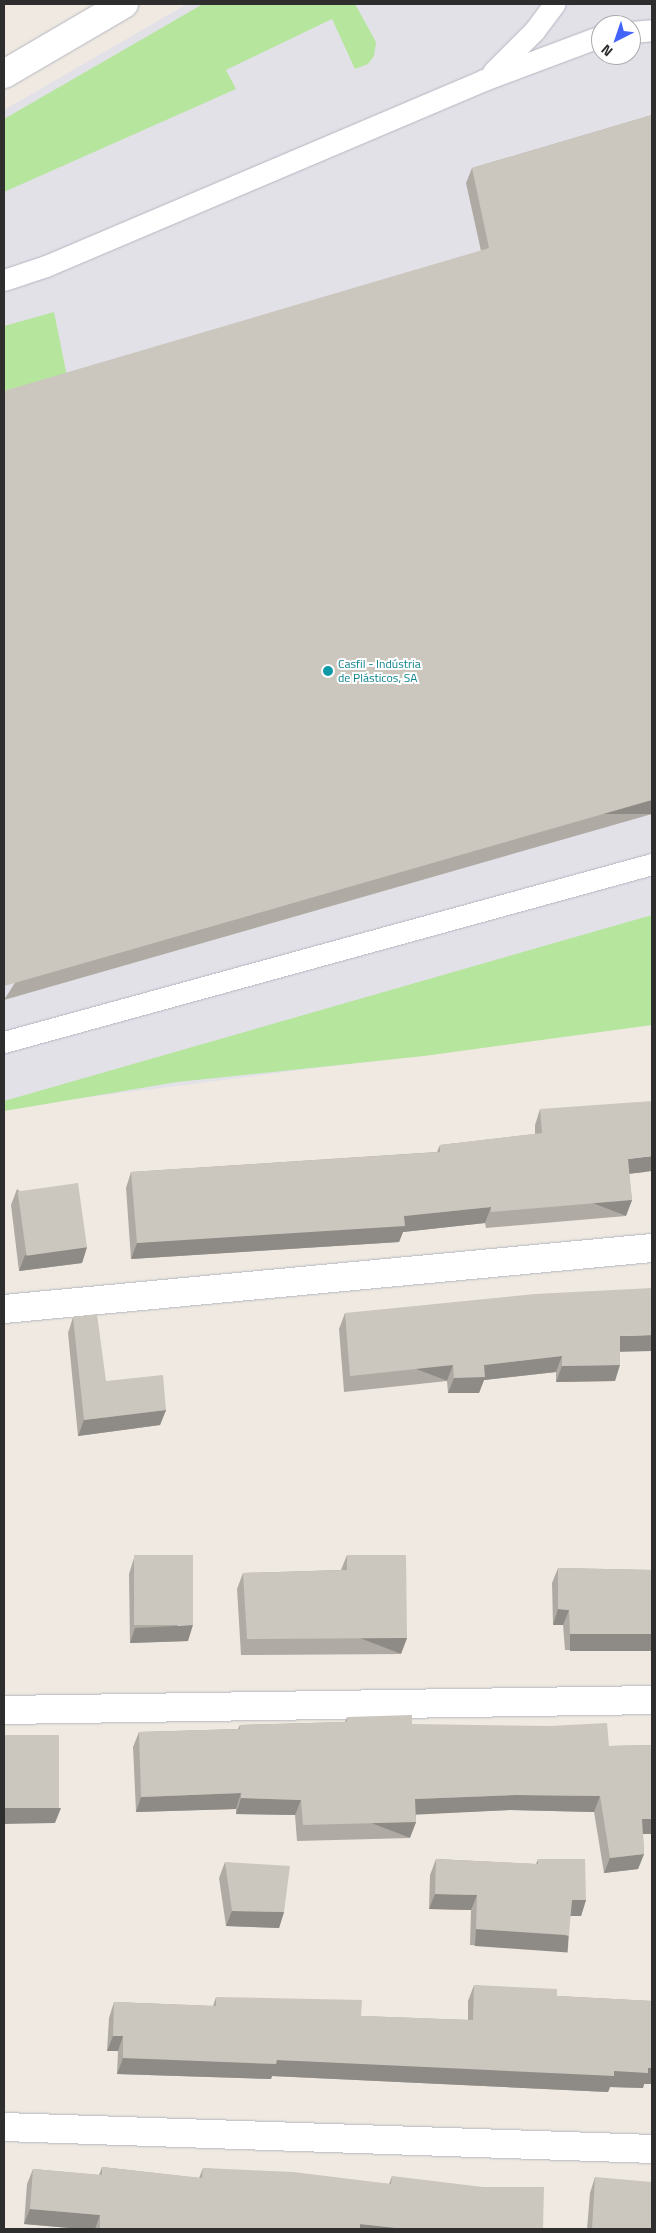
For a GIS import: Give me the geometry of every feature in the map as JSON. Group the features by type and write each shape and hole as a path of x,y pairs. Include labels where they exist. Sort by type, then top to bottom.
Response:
{"street":[{"path":"4,74 124,4"},
{"path":"4,1309 652,1248"},
{"path":"4,1710 652,1700"},
{"path":"4,2127 652,2149"}],"lane":[{"path":"484,80 522,44 554,4"},
{"path":"4,280 46,266 484,80 591,40"},
{"path":"4,1042 652,864"}],"shaded area":[{"path":"187,4 652,4 652,1025 4,1108 4,110"}],"green space":[{"path":"203,4 355,4 376,42 374,56 368,64 355,69 332,19 226,70 236,89 4,192 4,119"},
{"path":"54,312 69,386 4,404 4,326"},
{"path":"652,915 652,1025 424,1056 177,1082 4,1111 4,1101"}],"building":[{"name":"Casfil - Indústria de Plásticos, SA","path":"652,115 652,800 4,986 4,391 489,248 472,168"},
{"path":"652,1101 652,1156 628,1159 632,1200 491,1212 491,1207 404,1216 405,1226 137,1243 131,1172 440,1152 440,1145 542,1133 540,1109"},
{"path":"78,1183 87,1247 27,1256 18,1191"},
{"path":"652,1288 652,1335 620,1336 620,1365 562,1366 562,1356 484,1365 485,1377 454,1378 453,1365 350,1376 345,1313 535,1294"},
{"path":"97,1314 106,1381 163,1375 166,1410 84,1420 73,1317"},
{"path":"134,1555 193,1555 193,1625 134,1625"},
{"path":"347,1555 406,1555 407,1638 247,1639 243,1573 347,1570"},
{"path":"558,1568 652,1570 652,1634 570,1634 569,1610 558,1609"},
{"path":"412,1715 412,1724 550,1726 607,1723 609,1746 652,1745 652,1819 642,1819 644,1854 610,1858 600,1796 516,1795 415,1799 416,1822 303,1825 301,1800 241,1798 241,1793 141,1797 139,1732 240,1729 240,1725 347,1722 347,1717"},
{"path":"4,1735 59,1735 59,1808 4,1808"},
{"path":"436,1859 538,1864 538,1859 585,1859 586,1900 572,1900 569,1935 476,1929 477,1895 435,1894"},
{"path":"225,1862 290,1866 284,1912 232,1911"},
{"path":"474,1985 557,1989 557,1996 652,2001 652,2068 648,2068 648,2073 614,2071 614,2076 277,2060 276,2064 123,2058 123,2036 113,2036 114,2002 216,2006 216,1997 362,2000 361,2016 473,2020"},
{"path":"102,2167 202,2178 203,2168 293,2172 391,2184 392,2176 483,2187 544,2187 543,2229 405,2229 360,2224 360,2229 100,2229 100,2215 30,2209 33,2169 102,2175"},
{"path":"595,2177 652,2182 652,2229 592,2229"}],"place":[{"name":"Casfil - Indústria de Plásticos, SA","path":"328,671"}]}
